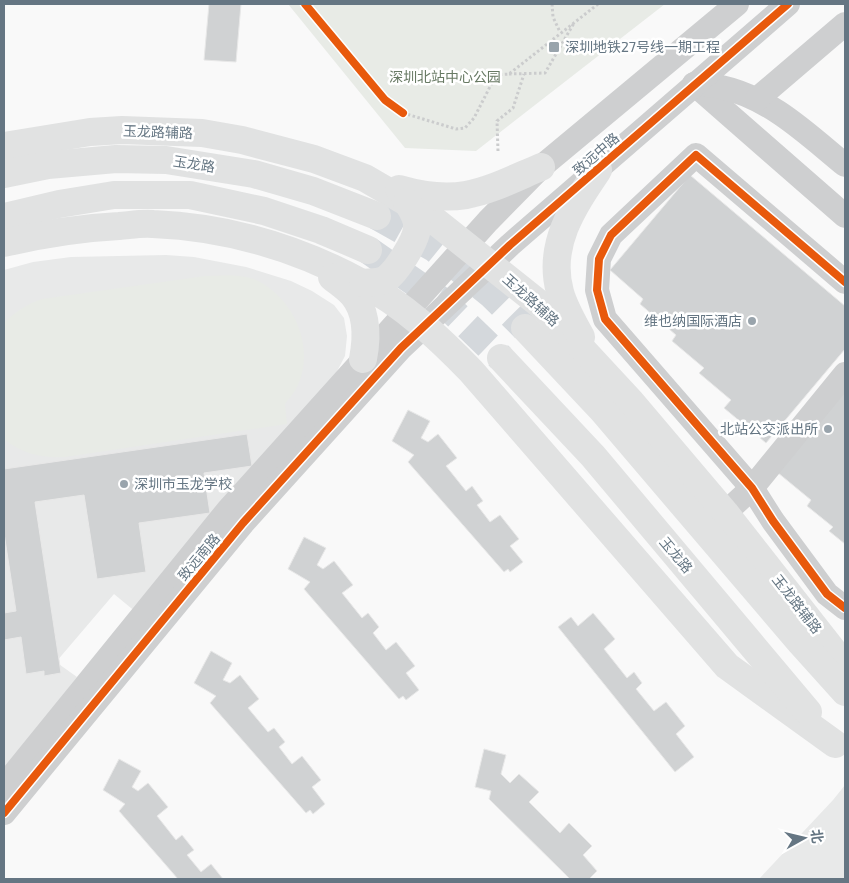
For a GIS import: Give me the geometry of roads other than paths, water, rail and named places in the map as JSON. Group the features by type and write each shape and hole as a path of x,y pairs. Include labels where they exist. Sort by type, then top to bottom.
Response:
{"main road":[{"name":"玉龙路辅路","path":"4,146 90,132 161,130 202,133 242,140 314,159 365,178 432,217 542,306 631,402 725,513 841,661 845,669"},
{"name":"玉龙路","path":"4,174 48,165 106,160 166,160 254,174 313,191 377,216"},
{"path":"365,178 428,196 457,197 471,196 488,190 541,167"},
{"path":"598,170 567,219 559,242 556,271 560,293 580,336 631,402"},
{"path":"4,217 59,204 114,195 190,195 264,211 322,230 368,250"},
{"path":"363,283 386,279 404,257 417,229 416,219 407,202"},
{"path":"4,243 43,234 94,227 151,224 204,228 247,237 314,261 363,283 414,319 471,371 727,666 840,751"},
{"path":"314,261 353,295 363,311 366,334 363,359"},
{"path":"525,328 603,411 845,692"},
{"name":"玉龙路","path":"501,358 593,456 840,751"}],"street":[{"name":"致远中路","path":"414,319 466,245 541,167 737,4"},
{"name":"致远中路","path":"414,319 490,264 694,84 788,4"},
{"path":"757,99 845,24"},
{"path":"694,84 721,87 757,99 780,112 845,165"},
{"path":"694,84 845,216"},
{"path":"845,282 696,155 611,235 598,259 597,290 605,319 752,488 773,521 845,615"},
{"name":"致远南路","path":"4,786 228,510 363,359 414,319"},
{"name":"致远南路","path":"4,813 244,523 401,348 414,319"},
{"path":"725,513 752,488 845,374"}],"tunnel":[{"path":"377,216 434,248 493,296 525,328"},
{"path":"368,250 443,302 501,358"}],"place":[{"name":"深圳地铁27号线一期工程","path":"554,47"},
{"name":"维也纳国际酒店","path":"752,321"},
{"name":"北站公交派出所","path":"828,429"},
{"name":"深圳市玉龙学校","path":"124,484"}],"park label":[{"name":"深圳北站中心公园","path":"445,77"}]}
